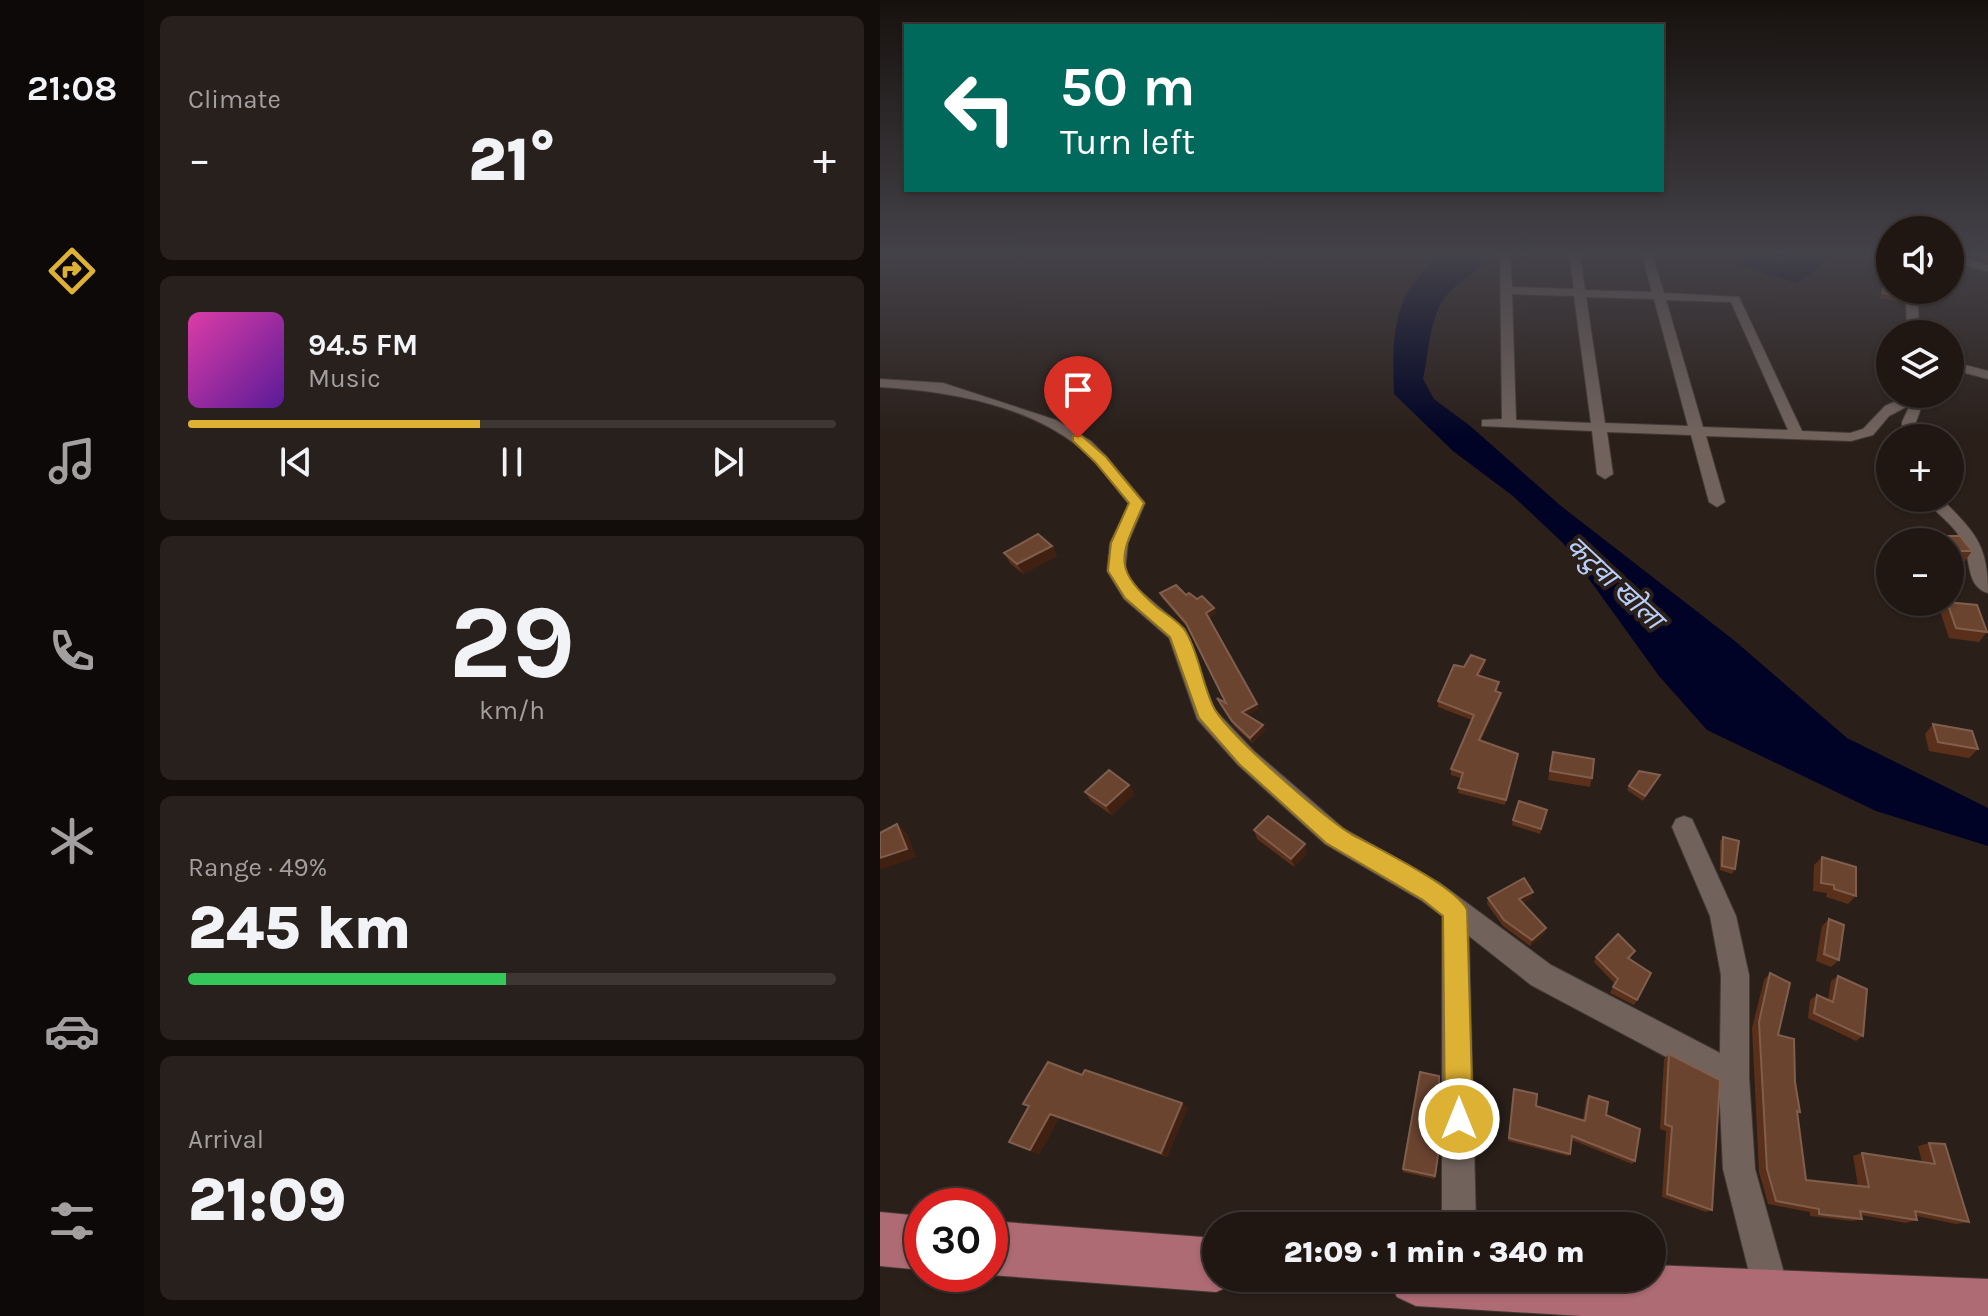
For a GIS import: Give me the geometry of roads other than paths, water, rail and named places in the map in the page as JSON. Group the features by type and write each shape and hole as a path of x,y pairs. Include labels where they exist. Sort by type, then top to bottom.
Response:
{"main road":[{"path":"880,1239 904,1241"},
{"path":"1008,1249 1202,1264"},
{"path":"1495,1292 1530,1301 1775,1308 1988,1307"}],"street":[{"path":"1506,312 1509,424"},
{"path":"1583,312 1605,474"},
{"path":"1663,312 1717,502"},
{"path":"1741,312 1798,437"},
{"path":"1964,369 1988,375"},
{"path":"880,383 943,387 954,393 1026,410 1078,438 1137,503 1119,543 1116,571 1131,594 1178,634 1205,713 1246,758 1334,836 1431,892 1541,975 1734,1077"},
{"path":"1487,423 1851,437 1868,432 1880,414 1889,408"},
{"path":"1947,512 1980,543 1979,575 1988,587"},
{"path":"1684,827 1723,916 1735,975 1734,1077 1739,1169 1775,1308"},
{"path":"1455,910 1459,1212"}],"water":[{"name":"कटुवा खोला","path":"1436,312 1423,379 1434,399 1469,425 1561,506 1735,641 1847,738 1988,808 1988,846 1876,811 1707,730 1659,676 1563,543 1513,496 1453,451 1394,394 1394,340 1399,314"}]}
